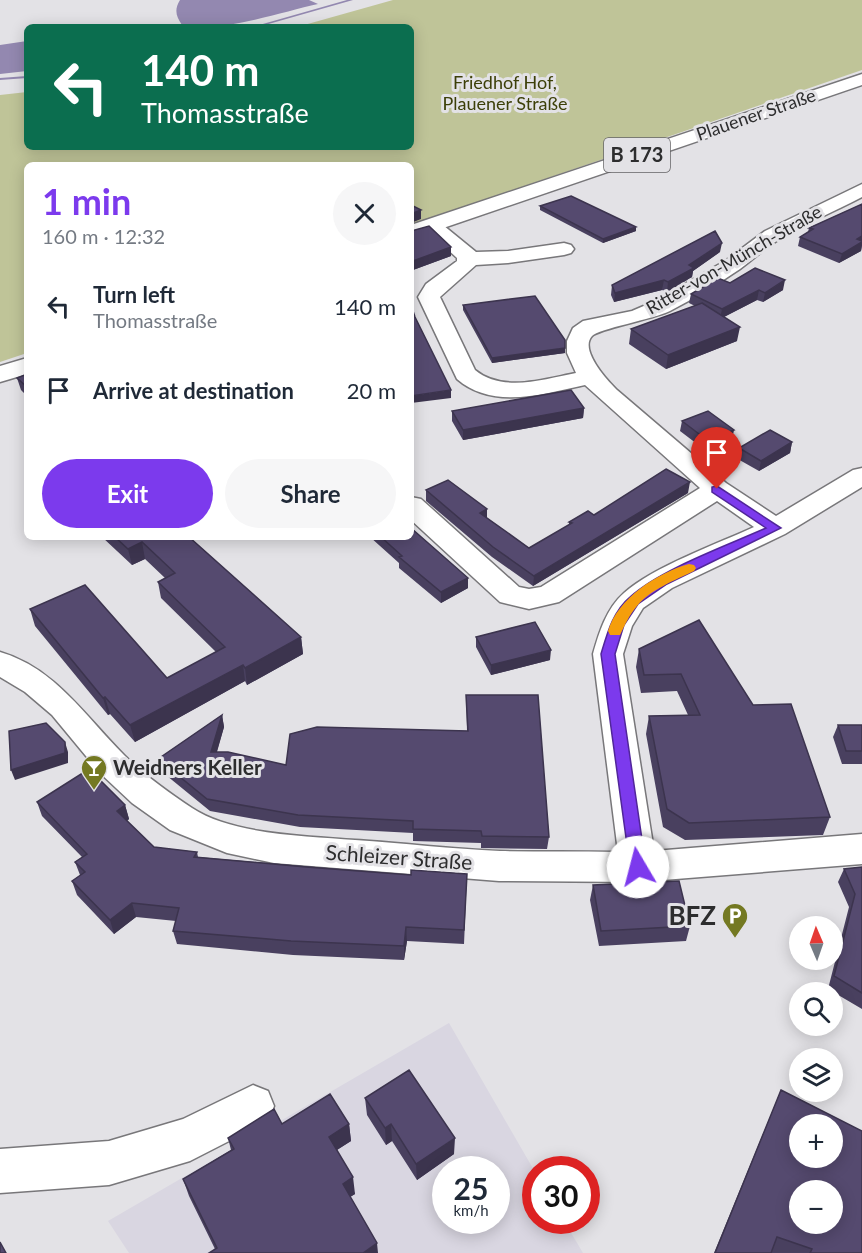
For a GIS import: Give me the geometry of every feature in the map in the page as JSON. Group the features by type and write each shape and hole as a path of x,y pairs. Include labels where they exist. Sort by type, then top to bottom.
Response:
{"main road":[{"name":"Plauener Straße","path":"421,229 862,79"},
{"path":"0,374 24,367"}],"street":[{"name":"Ritter-von-Münch-Straße","path":"590,377 579,353 578,341 581,333 604,322 638,316 661,307 732,265 772,235 862,190"},
{"path":"421,229 465,252 468,259"},
{"path":"564,249 508,257 468,259 457,273 434,289 429,297 470,381 492,389 510,390 590,377 717,489 775,528"},
{"path":"638,867 608,654 617,624 633,601 663,581 775,528 862,476"},
{"path":"414,508 510,595 529,599 549,595 717,489"},
{"name":"Schleizer Straße","path":"0,663 36,684 63,707 112,764 144,793 182,820 227,838 274,848 499,866 638,867 862,849"},
{"path":"0,1171 109,1163 190,1139 253,1106"}],"shaded area":[{"path":"180,0 309,0 318,4 231,24 181,24 177,16"},
{"path":"24,41 24,71 0,74 0,45"},
{"path":"449,1023 526,1156 522,1156 522,1234 572,1234 583,1253 129,1253 108,1221"}],"green space":[{"name":"Friedhof Hof, Plauener Straße","path":"393,0 862,0 862,70 414,224 414,162 24,162 24,354 0,362 0,95 24,92 24,150 414,150 414,24 308,24"}],"building":[{"path":"571,196 636,227 603,239 540,206"},
{"path":"862,204 862,236 857,239 862,242 842,254 800,237 813,229 809,228"},
{"path":"429,226 451,247 414,261 414,230"},
{"path":"715,231 722,243 689,265 694,268 668,282 664,280 615,293 612,285"},
{"path":"755,268 785,280 765,293 759,290 722,309 691,294 718,278 730,283"},
{"path":"535,296 565,340 565,348 492,358 463,305"},
{"path":"702,303 740,327 668,355 631,329"},
{"path":"414,314 415,317 451,390 414,396"},
{"path":"24,375 24,384 17,378"},
{"path":"571,390 584,408 463,430 452,411"},
{"path":"708,411 734,430 707,440 682,421"},
{"path":"770,430 792,442 761,461 739,448"},
{"path":"666,469 690,482 534,576 493,547 426,490 448,480 487,509 480,513 529,548 588,511 594,515"},
{"path":"414,531 468,578 441,592 399,557 402,556 384,540 414,540"},
{"path":"118,540 192,540 301,637 245,668 243,665 130,725 105,697 103,698 30,609 85,585 167,678 225,647 158,582 175,573 142,542 128,549"},
{"path":"699,620 753,705 791,704 830,817 689,823 667,809 649,716 700,715 681,674 644,675 639,649"},
{"path":"535,622 551,650 491,665 476,637"},
{"path":"466,695 538,695 549,837 482,836 481,831 413,829 413,821 298,815 207,799 158,759 222,715 211,752 228,752 286,765 290,734 317,727 468,731"},
{"path":"46,723 65,742 65,753 11,770 9,731"},
{"path":"838,725 862,725 862,751 846,751"},
{"path":"89,769 125,805 117,811 154,847 197,852 194,857 306,867 411,875 411,870 467,874 464,930 406,927 404,946 291,941 173,931 179,908 132,903 110,920 72,881 85,872 75,862 87,854 37,802"},
{"path":"862,867 862,993 834,976 836,970 843,970 843,941 855,894 844,869"},
{"path":"679,881 690,926 601,931 593,885"},
{"path":"409,1070 455,1138 416,1164 391,1124 385,1128 365,1098"},
{"path":"781,1090 789,1094 789,1102 805,1102 828,1114 789,1114 789,1168 843,1168 843,1121 862,1131 862,1253 810,1253 812,1249 777,1237 771,1253 715,1253"},
{"path":"330,1094 349,1124 329,1137 353,1177 343,1184 377,1243 363,1253 209,1253 217,1248 183,1179 234,1149 228,1138 274,1109 282,1124"},
{"path":"0,1242 6,1253 0,1253"}],"waterway":[{"path":"265,24 351,0"},
{"path":"0,79 24,77"}],"slow traffic":[{"path":"615,631 617,624 633,601 663,581 689,568"}],"place":[{"name":"Weidners Keller","path":"94,791"},
{"name":"BFZ","path":"735,939"}],"route":[{"path":"638,867 608,654 617,624 633,601 663,581 775,528 717,489"}]}
